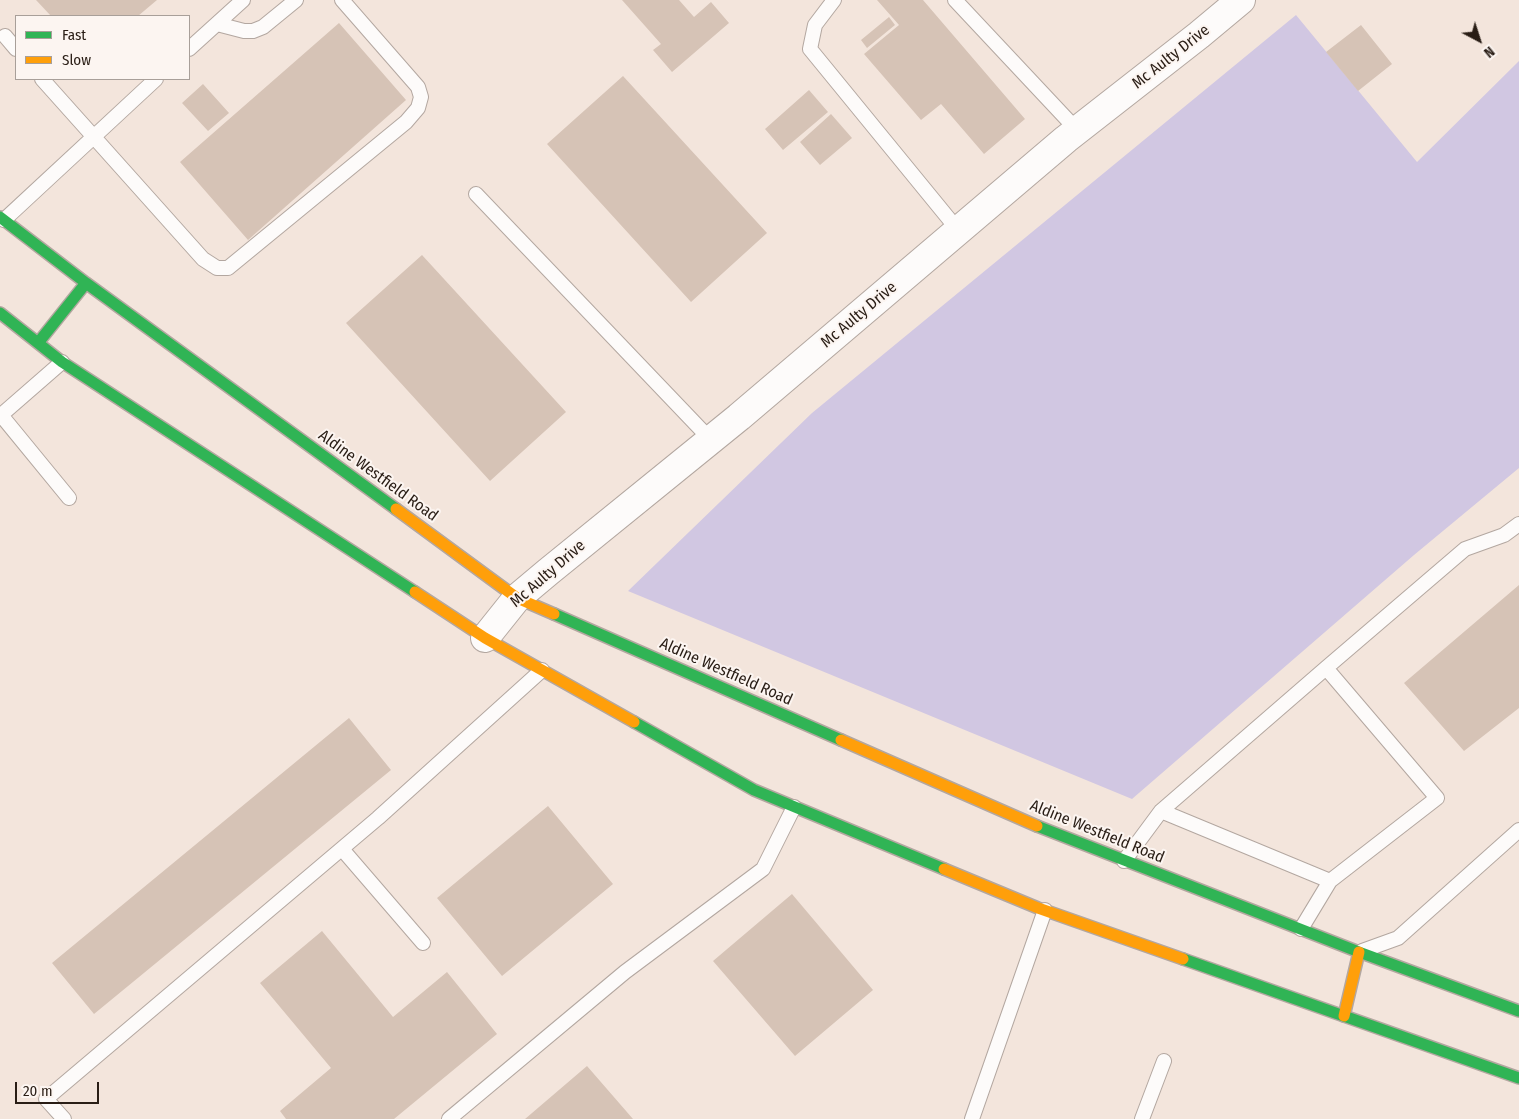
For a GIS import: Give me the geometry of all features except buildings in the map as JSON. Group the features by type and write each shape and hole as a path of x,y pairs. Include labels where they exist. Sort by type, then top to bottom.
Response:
{"main road":[{"name":"Aldine Westfield Road","path":"2,218 86,283 517,598 1052,833 1359,952 1519,1011"},
{"path":"38,343 86,283"},
{"path":"0,313 62,362 485,638 754,790 1045,910 1519,1078"},
{"path":"1344,1016 1359,952"}],"street":[{"name":"Mc Aulty Drive","path":"485,638 517,598 711,440 1077,130 1200,35 1241,0"}],"lane":[{"path":"190,48 243,0"},
{"path":"217,24 244,31 253,31 263,27 296,0"},
{"path":"43,80 203,259 216,268 228,268 406,122 418,108 421,97 418,87 342,0"},
{"path":"834,0 815,25 810,49 958,230"},
{"path":"955,0 1077,130"},
{"path":"5,36 15,48"},
{"path":"2,218 155,80"},
{"path":"476,194 661,390 711,440"},
{"path":"62,362 1,416 69,498"},
{"path":"1124,861 1161,811 1465,549 1504,535 1519,524"},
{"path":"1301,929 1330,882 1437,798 1326,668"},
{"path":"64,1119 46,1099 378,818 542,670"},
{"path":"449,1119 625,972 763,869 794,807"},
{"path":"1161,811 1330,882"},
{"path":"1359,952 1398,938 1519,830"},
{"path":"342,849 423,944"},
{"path":"972,1119 1045,910"},
{"path":"1142,1119 1164,1061"}],"shaded area":[{"path":"1296,15 1417,162 1519,61 1519,468 1414,555 1132,799 628,591 812,413"}],"traffic: fast":[{"path":"0,217 86,283 396,509"},
{"path":"38,343 86,283"},
{"path":"0,313 62,362 415,592"},
{"path":"554,614 841,740"},
{"path":"634,722 754,790 944,869"},
{"path":"1037,826 1359,952 1519,1011"},
{"path":"1183,959 1519,1078"}],"traffic: slow":[{"path":"396,509 517,598 554,614"},
{"path":"415,592 485,638 634,722"},
{"path":"841,740 1037,826"},
{"path":"944,869 1038,908 1183,959"},
{"path":"1344,1016 1359,952"}]}
